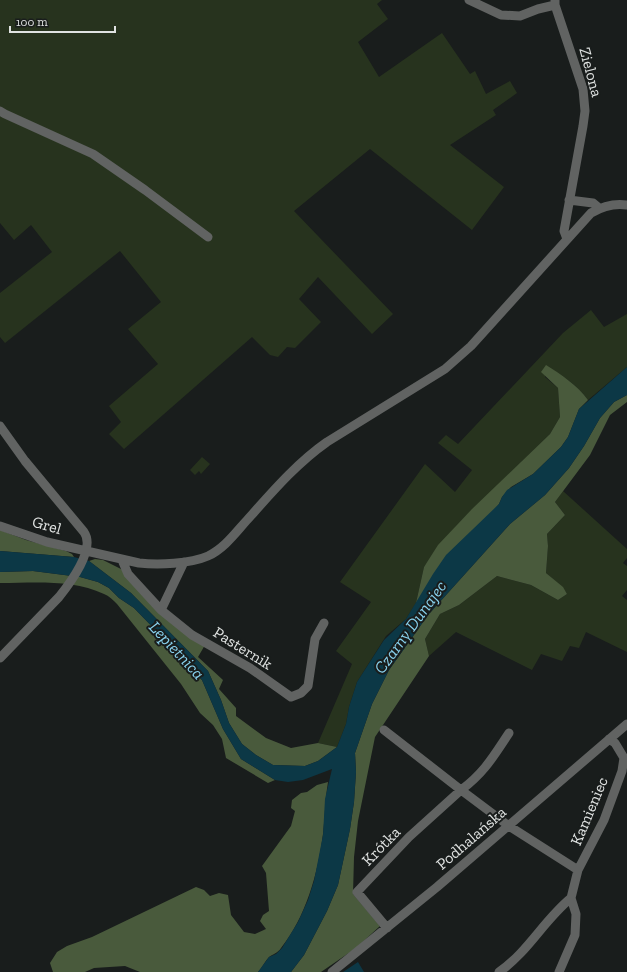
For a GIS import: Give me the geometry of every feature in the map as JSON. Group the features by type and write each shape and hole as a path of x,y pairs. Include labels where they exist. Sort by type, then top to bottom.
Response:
{"street":[{"path":"469,0 501,15 520,16 555,3"},
{"name":"Zielona","path":"555,3 585,99 583,126 564,231 566,239"},
{"path":"0,111 93,154 145,190 208,237"},
{"path":"569,200 593,203 599,208 614,204 627,205"},
{"name":"Grel","path":"0,526 85,554 147,564 184,562 207,557 221,548 295,468 309,455 327,442 445,369 457,359 471,346 566,239 586,218 599,208"},
{"path":"0,426 25,461 88,538 85,554 68,586 0,658"},
{"name":"Pasternik","path":"122,560 128,574 161,610 192,635 250,668 291,697 301,693 308,686 315,638 324,623"},
{"path":"161,610 184,562"},
{"name":"Podhalańska","path":"332,972 437,887 627,724"},
{"path":"384,730 460,790 509,826 578,870"},
{"name":"Krótka","path":"387,928 358,892 409,837 460,790 475,779 489,764 508,733"},
{"name":"Kamieniec","path":"559,972 575,934 576,914 571,898 578,870 604,820 622,771 624,758 615,743 609,739"},
{"path":"499,972 505,968 571,898"}],"green space":[{"path":"0,0 382,0 377,4 388,19 358,42 379,77 442,33 470,74 475,71 486,94 510,81 517,93 493,110 496,115 450,145 504,187 472,230 370,149 294,211 393,314 372,334 318,277 299,299 321,322 295,348 287,347 278,357 270,355 252,337 124,449 109,434 121,422 109,406 158,364 128,329 161,302 120,251 5,343 0,337 0,293 52,252 31,225 14,240 0,223"},
{"path":"591,310 604,327 627,314 627,367 588,400 569,381 546,366 545,377 558,388 560,417 550,434 457,525 424,567 416,603 406,619 386,636 357,682 349,707 346,724 337,747 318,743 352,664 336,651 371,602 340,582 425,464 455,492 472,470 438,443 446,435 458,444 563,333"},
{"path":"546,365 574,385 588,400 579,409 568,437 561,447 533,474 511,487 502,497 499,504 416,603 424,567 438,545 472,509 550,434 560,417 558,388 541,372"},
{"path":"627,395 627,402 610,415 590,455 555,502 565,515 547,534 548,546 546,573 563,587 567,594 558,600 531,585 497,576 459,605 440,614 425,639 429,656 375,737 358,821 354,857 353,894 380,926 356,948 321,972 291,972 304,955 327,911 338,885 354,802 356,772 355,753 372,704 389,670 428,615 510,524 545,495 569,468 600,418 614,402"},
{"path":"202,457 210,464 201,474 199,471 195,475 190,470"},
{"path":"563,491 627,549 627,558 623,563 627,566 627,590 622,596 627,600 627,652 586,632 579,648 570,646 562,661 541,654 532,670 456,632 429,656 425,639 440,614 459,605 497,576 531,585 558,600 567,594 563,588 546,573 548,546 547,534 565,515 555,502"},
{"path":"0,530 26,540 66,551 74,557 0,551"},
{"path":"95,559 103,560 121,569 205,645 198,657 223,680 219,689 236,708 236,716 266,738 291,748 318,743 337,747 318,761 305,766 273,765 256,755 242,744 229,723 208,671 131,593 89,561"},
{"path":"33,571 80,577 98,582 109,588 119,598 134,608 202,680 223,729 241,759 275,780 268,783 226,758 222,739 213,725 200,713 181,684 117,604 109,597 92,589 66,584 0,583 0,572"},
{"path":"328,782 321,849 310,894 290,936 280,950 269,957 258,972 140,972 125,966 94,968 85,972 53,972 50,963 57,952 67,946 92,937 196,887 204,890 210,896 219,893 228,895 231,915 244,932 255,934 266,929 260,921 263,915 269,911 266,873 262,866 291,826 295,811 291,808 292,800 301,793 307,792 317,785"}],"water":[{"path":"627,367 627,395 614,402 600,418 569,468 545,495 510,524 428,615 389,670 372,704 355,753 356,772 350,829 338,885 327,911 304,955 291,972 258,972 269,957 276,954 282,948 298,922 308,900 314,881 323,835 325,799 332,769 303,780 288,782 275,780 241,759 223,729 202,680 134,608 119,598 109,588 98,582 80,577 33,571 0,572 0,551 74,557 89,561 131,593 208,671 229,723 242,744 256,755 273,765 305,766 318,761 337,747 346,724 349,707 357,682 384,640 406,619 446,555 499,504 507,490 533,474 561,447 568,437 579,409"},
{"path":"358,962 364,972 343,972"}],"water label":[{"name":"Czarny Dunajec","path":"410,627"},
{"name":"Lepietnica","path":"177,650"}]}
